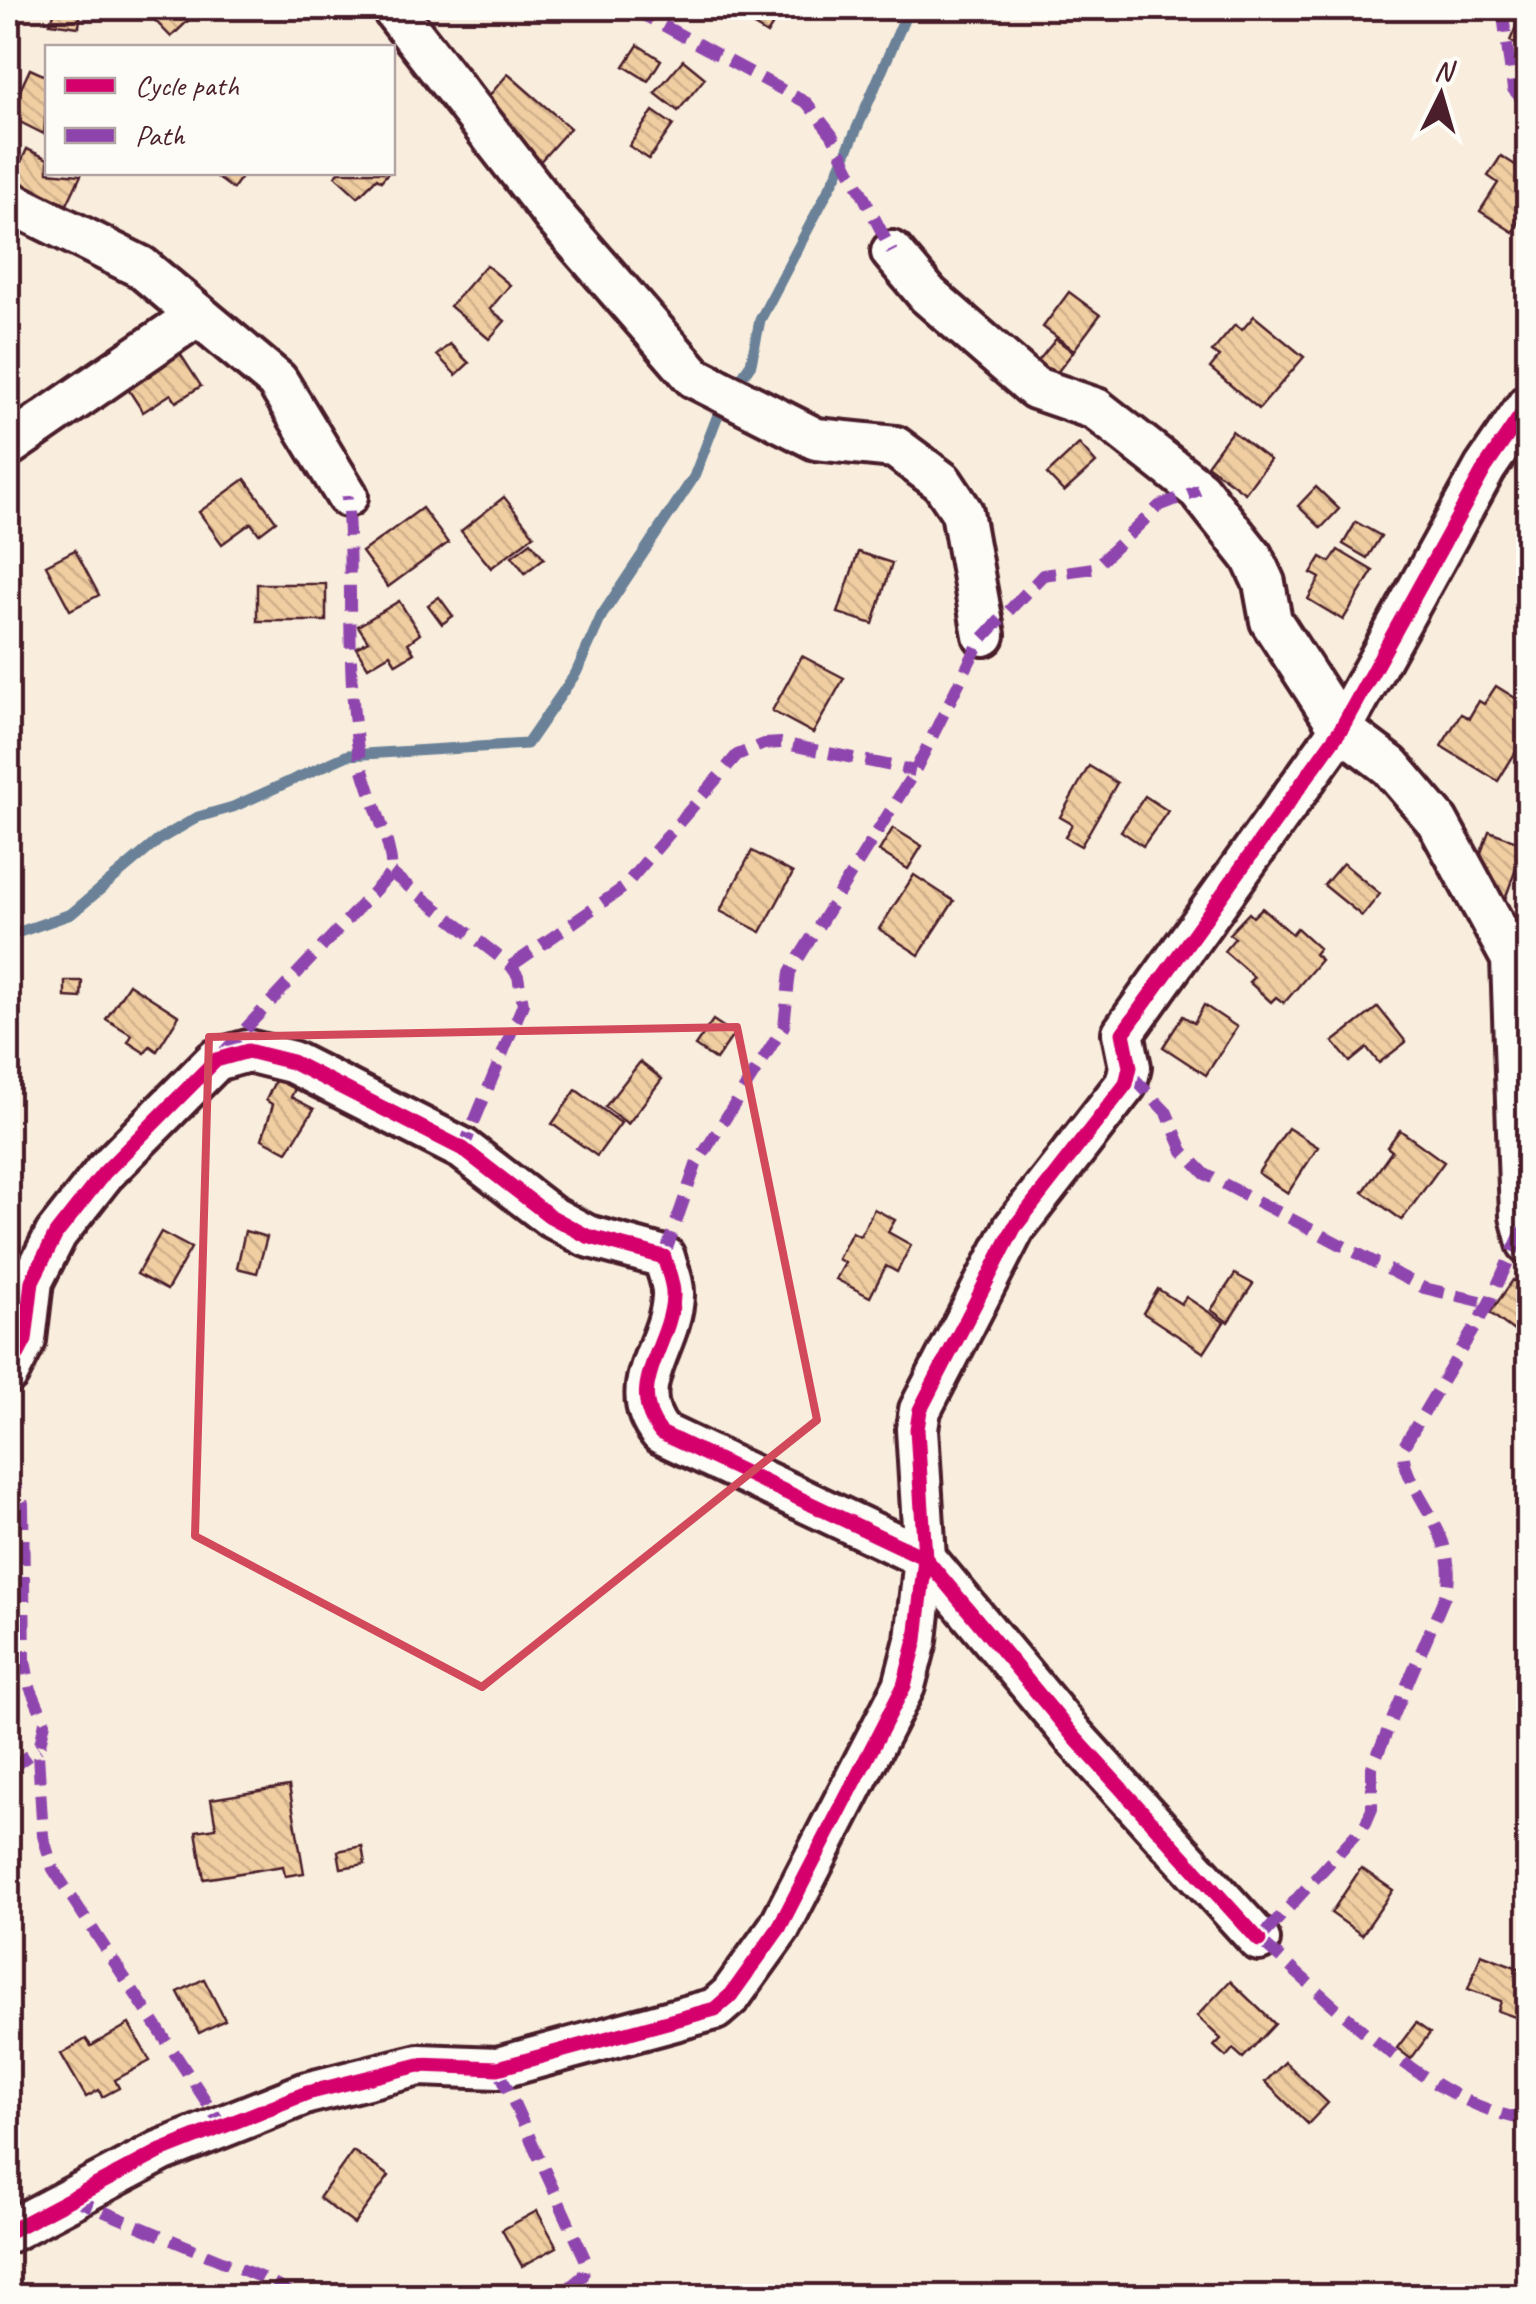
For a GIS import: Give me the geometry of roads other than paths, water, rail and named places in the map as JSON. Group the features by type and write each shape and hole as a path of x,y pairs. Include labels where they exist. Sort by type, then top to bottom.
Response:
{"street":[{"path":"392,8 556,217 679,365 713,388 816,439 895,447 942,482 962,512 984,635"},
{"path":"8,201 127,259 284,388 347,496"},
{"path":"892,252 928,295 1035,388 1096,409 1199,490 1252,557 1264,583 1271,621 1341,729 1390,766 1437,821 1508,945 1516,981 1521,1216 1528,1244"},
{"path":"8,446 196,316"},
{"path":"8,2232 161,2151 307,2093 419,2065 498,2068 715,2009 731,1995 779,1928 904,1686 916,1640 925,1558 917,1429 920,1410 1014,1228 1126,1084 1130,1067 1124,1034 1341,729 1485,468 1528,405"},
{"path":"8,1374 25,1340 32,1281 56,1234 104,1173 216,1060 234,1051 261,1053 292,1062 463,1150 550,1216 587,1236 664,1257 674,1295 644,1394 648,1416 661,1434 925,1558 1075,1738 1259,1940"}],"waterway":[{"path":"8,936 71,914 160,839 198,817 233,807 348,755 527,744 576,673 602,615 694,477 721,407 751,364 760,320 838,172 909,8"}]}
